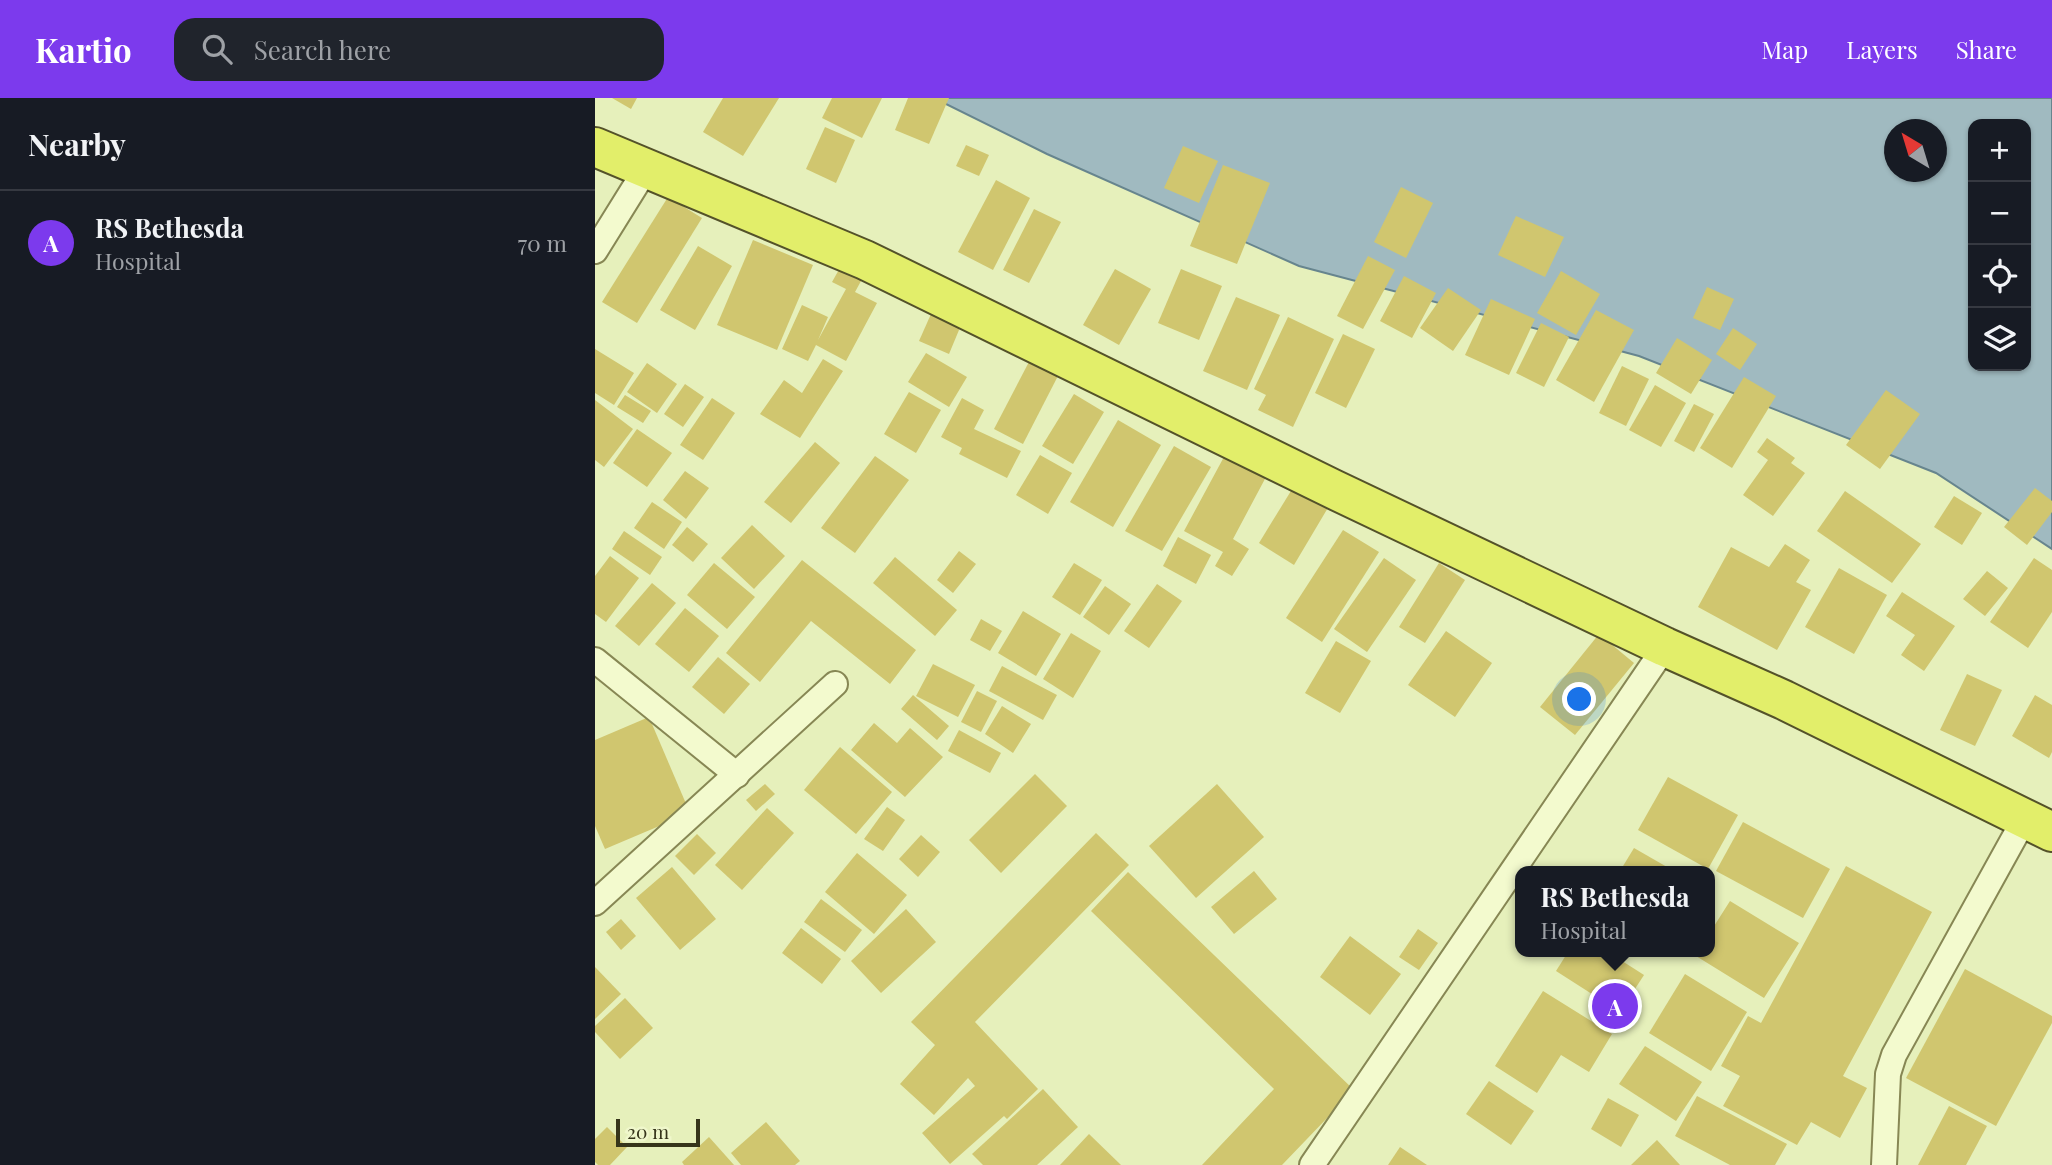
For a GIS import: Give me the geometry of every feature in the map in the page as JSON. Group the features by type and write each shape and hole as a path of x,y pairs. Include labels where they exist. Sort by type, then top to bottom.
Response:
{"highway":[{"path":"595,147 865,260 1333,489 1665,647 1784,699 2038,825"}],"street":[{"path":"595,251 646,169"},
{"path":"1516,866 1665,647"},
{"path":"595,660 737,775"},
{"path":"595,904 835,684"},
{"path":"1884,1165 1888,1074 1894,1055 2038,825"},
{"path":"1312,1165 1515,867"}],"water":[{"path":"934,98 2052,98 2052,549 1936,473 1639,356 1299,266 1047,154"}],"building":[{"path":"612,98 637,98 631,109"},
{"path":"723,98 779,98 743,156 703,132"},
{"path":"832,98 882,98 862,138 822,118"},
{"path":"908,98 949,98 929,144 895,130"},
{"path":"825,127 855,140 836,183 806,169"},
{"path":"966,145 989,155 979,176 956,166"},
{"path":"1183,146 1218,161 1199,203 1164,188"},
{"path":"1223,165 1270,183 1237,264 1190,246"},
{"path":"996,180 1030,198 993,270 958,252"},
{"path":"1401,187 1433,203 1406,258 1374,242"},
{"path":"668,197 702,218 637,323 602,302"},
{"path":"1034,209 1061,222 1029,283 1003,270"},
{"path":"1516,216 1564,237 1545,277 1498,255"},
{"path":"753,240 813,265 777,350 717,325"},
{"path":"698,246 732,266 695,330 660,310"},
{"path":"1368,256 1395,270 1363,329 1337,316"},
{"path":"845,259 867,270 855,292 877,303 846,361 816,345 808,361 782,349 802,305 828,317 818,340 846,289 832,282"},
{"path":"1115,269 1151,289 1119,345 1083,325"},
{"path":"1181,269 1222,286 1199,340 1158,323"},
{"path":"1561,271 1600,294 1576,335 1537,313"},
{"path":"1404,276 1436,293 1412,338 1380,321"},
{"path":"1707,287 1734,299 1720,330 1693,318"},
{"path":"1448,288 1481,310 1453,351 1420,328"},
{"path":"1236,297 1280,315 1247,390 1203,371"},
{"path":"1491,299 1535,319 1509,375 1465,355"},
{"path":"935,305 964,318 949,354 919,341"},
{"path":"1596,310 1634,330 1594,402 1556,380"},
{"path":"1288,317 1334,339 1293,427 1258,410 1266,395 1254,389"},
{"path":"1541,323 1569,337 1544,387 1516,373"},
{"path":"1733,328 1757,344 1740,370 1716,354"},
{"path":"1343,334 1375,349 1346,408 1315,393"},
{"path":"1677,338 1712,360 1691,394 1656,373"},
{"path":"595,349 634,373 614,405 595,393"},
{"path":"926,353 967,377 949,407 908,382"},
{"path":"1031,358 1060,372 1023,444 994,429"},
{"path":"823,359 843,371 800,438 760,414 784,380 802,393"},
{"path":"647,363 677,384 657,413 627,392"},
{"path":"1622,366 1649,379 1626,426 1599,413"},
{"path":"1744,377 1776,396 1732,468 1700,448"},
{"path":"685,384 704,397 683,427 664,414"},
{"path":"1655,385 1686,403 1661,447 1629,430"},
{"path":"1886,390 1920,414 1880,469 1846,445"},
{"path":"909,392 941,410 916,453 884,434"},
{"path":"1074,394 1104,412 1073,464 1042,446"},
{"path":"625,395 651,411 643,423 617,407"},
{"path":"712,398 735,413 703,460 680,445"},
{"path":"962,398 984,410 974,429 1021,451 1007,478 959,454 962,448 941,437"},
{"path":"595,400 633,429 604,467 595,460"},
{"path":"1694,404 1714,414 1694,452 1674,441"},
{"path":"1118,420 1161,445 1113,527 1070,502"},
{"path":"637,429 672,453 647,487 613,463"},
{"path":"1767,438 1795,458 1791,463 1805,473 1773,516 1743,495 1768,460 1757,452"},
{"path":"815,442 840,463 791,523 764,502"},
{"path":"1174,446 1211,467 1162,551 1125,531"},
{"path":"1040,455 1072,473 1048,514 1016,495"},
{"path":"1225,455 1266,477 1233,539 1249,549 1232,576 1215,566 1223,552 1184,531"},
{"path":"875,456 909,480 855,553 821,528"},
{"path":"685,471 709,488 686,519 663,500"},
{"path":"1294,486 1329,506 1294,565 1259,543"},
{"path":"2035,488 2052,501 2052,512 2027,545 2004,527"},
{"path":"1845,491 1921,544 1892,583 1817,531"},
{"path":"1954,496 1982,513 1962,545 1934,527"},
{"path":"652,502 682,522 664,549 634,528"},
{"path":"752,525 785,556 754,589 721,558"},
{"path":"687,527 708,544 693,562 672,545"},
{"path":"1343,530 1379,552 1322,642 1286,618"},
{"path":"624,531 662,557 650,575 612,549"},
{"path":"1178,537 1211,555 1196,584 1163,566"},
{"path":"1785,544 1810,560 1796,582 1811,590 1777,650 1698,607 1731,547 1769,567"},
{"path":"959,551 976,564 953,593 937,580"},
{"path":"610,556 639,578 606,622 595,614 595,576"},
{"path":"895,557 957,610 935,636 873,583"},
{"path":"1384,558 1416,580 1367,652 1334,629"},
{"path":"2034,558 2052,570 2052,612 2028,648 1990,622"},
{"path":"802,560 916,650 890,684 811,621 760,682 726,653"},
{"path":"714,563 755,597 727,629 687,595"},
{"path":"1074,563 1102,580 1080,615 1052,597"},
{"path":"1439,563 1465,580 1425,643 1399,627"},
{"path":"1839,568 1887,595 1854,654 1805,627"},
{"path":"1987,571 2008,588 1985,616 1963,599"},
{"path":"652,583 676,603 639,646 615,626"},
{"path":"1157,584 1182,601 1149,648 1124,631"},
{"path":"1105,586 1131,604 1109,635 1083,617"},
{"path":"1902,592 1955,626 1924,671 1901,655 1915,635 1886,616"},
{"path":"685,608 719,636 689,672 655,644"},
{"path":"1023,611 1061,634 1036,676 998,653"},
{"path":"981,619 1002,631 990,651 970,640"},
{"path":"1446,631 1492,663 1455,717 1408,685"},
{"path":"1071,633 1101,651 1073,698 1043,679"},
{"path":"1599,634 1634,663 1575,735 1540,707"},
{"path":"1336,641 1371,661 1340,713 1305,693"},
{"path":"718,657 750,684 724,714 692,687"},
{"path":"933,664 975,685 958,717 916,696"},
{"path":"1002,666 1057,695 1043,720 989,691"},
{"path":"1967,674 2002,690 1975,746 1940,730"},
{"path":"977,691 997,701 981,732 961,722"},
{"path":"913,695 949,726 937,740 901,709"},
{"path":"2035,695 2052,705 2052,752 2049,758 2012,736"},
{"path":"1002,706 1031,724 1013,753 985,734"},
{"path":"649,717 690,813 605,849 595,826 595,740"},
{"path":"874,723 897,743 910,728 943,757 905,797 851,750"},
{"path":"959,730 1001,753 990,773 948,751"},
{"path":"840,747 892,792 856,834 804,790"},
{"path":"1035,774 1067,806 1001,873 969,840"},
{"path":"1668,777 1738,815 1710,866 1703,866 1638,830"},
{"path":"765,784 775,794 756,811 746,800"},
{"path":"1217,784 1264,837 1196,898 1149,846"},
{"path":"887,807 905,820 883,851 864,839"},
{"path":"767,808 794,833 742,890 715,865"},
{"path":"1743,822 1830,869 1803,918 1716,871"},
{"path":"1096,833 1129,865 975,1022 1038,1089 1007,1119 1004,1116 950,1164 922,1133 975,1086 968,1078 934,1115 900,1084 935,1045 911,1022"},
{"path":"697,834 716,853 694,875 675,856"},
{"path":"921,835 940,852 918,877 899,859"},
{"path":"1634,848 1665,866 1623,866"},
{"path":"857,853 907,895 874,934 825,892"},
{"path":"1846,866 1932,912 1843,1076 1867,1088 1840,1138 1811,1122 1797,1145 1723,1106 1740,1076 1721,1066 1748,1016 1761,1023"},
{"path":"672,867 716,919 680,950 636,898"},
{"path":"1254,871 1277,899 1234,934 1211,907"},
{"path":"1128,872 1354,1090 1282,1165 1202,1165 1274,1089 1091,911"},
{"path":"821,899 862,930 845,952 804,922"},
{"path":"1730,901 1799,943 1764,998 1698,957 1715,957 1715,925"},
{"path":"906,909 936,942 881,993 851,961"},
{"path":"621,919 636,936 621,950 606,932"},
{"path":"801,928 841,959 822,984 782,953"},
{"path":"1418,929 1438,943 1419,970 1399,957"},
{"path":"1350,936 1401,974 1370,1015 1320,977"},
{"path":"1565,957 1616,957 1644,975 1620,1012 1556,971"},
{"path":"595,967 621,994 595,1019"},
{"path":"1965,969 2052,1016 2052,1023 1996,1126 1906,1078"},
{"path":"1685,974 1747,1012 1711,1071 1649,1033"},
{"path":"1543,991 1612,1034 1589,1072 1561,1055 1537,1093 1495,1066"},
{"path":"625,998 653,1028 620,1059 595,1032 595,1026"},
{"path":"1645,1046 1702,1082 1676,1121 1619,1084"},
{"path":"1489,1081 1534,1111 1511,1145 1466,1114"},
{"path":"1043,1089 1078,1127 1037,1165 983,1165 972,1154"},
{"path":"1697,1096 1787,1144 1775,1165 1730,1165 1675,1136"},
{"path":"1608,1098 1639,1115 1621,1147 1591,1129"},
{"path":"1949,1106 1987,1126 1966,1165 1918,1165"},
{"path":"766,1122 800,1161 795,1165 741,1165 731,1153"},
{"path":"607,1127 627,1147 610,1165 598,1165 595,1162 595,1139"},
{"path":"1089,1134 1121,1165 1060,1165"},
{"path":"709,1137 734,1165 684,1165 682,1162"},
{"path":"1657,1140 1680,1165 1631,1165"},
{"path":"1400,1147 1427,1165 1388,1165"}],"place":[{"name":"RS Bethesda","path":"1615,1006"}]}
